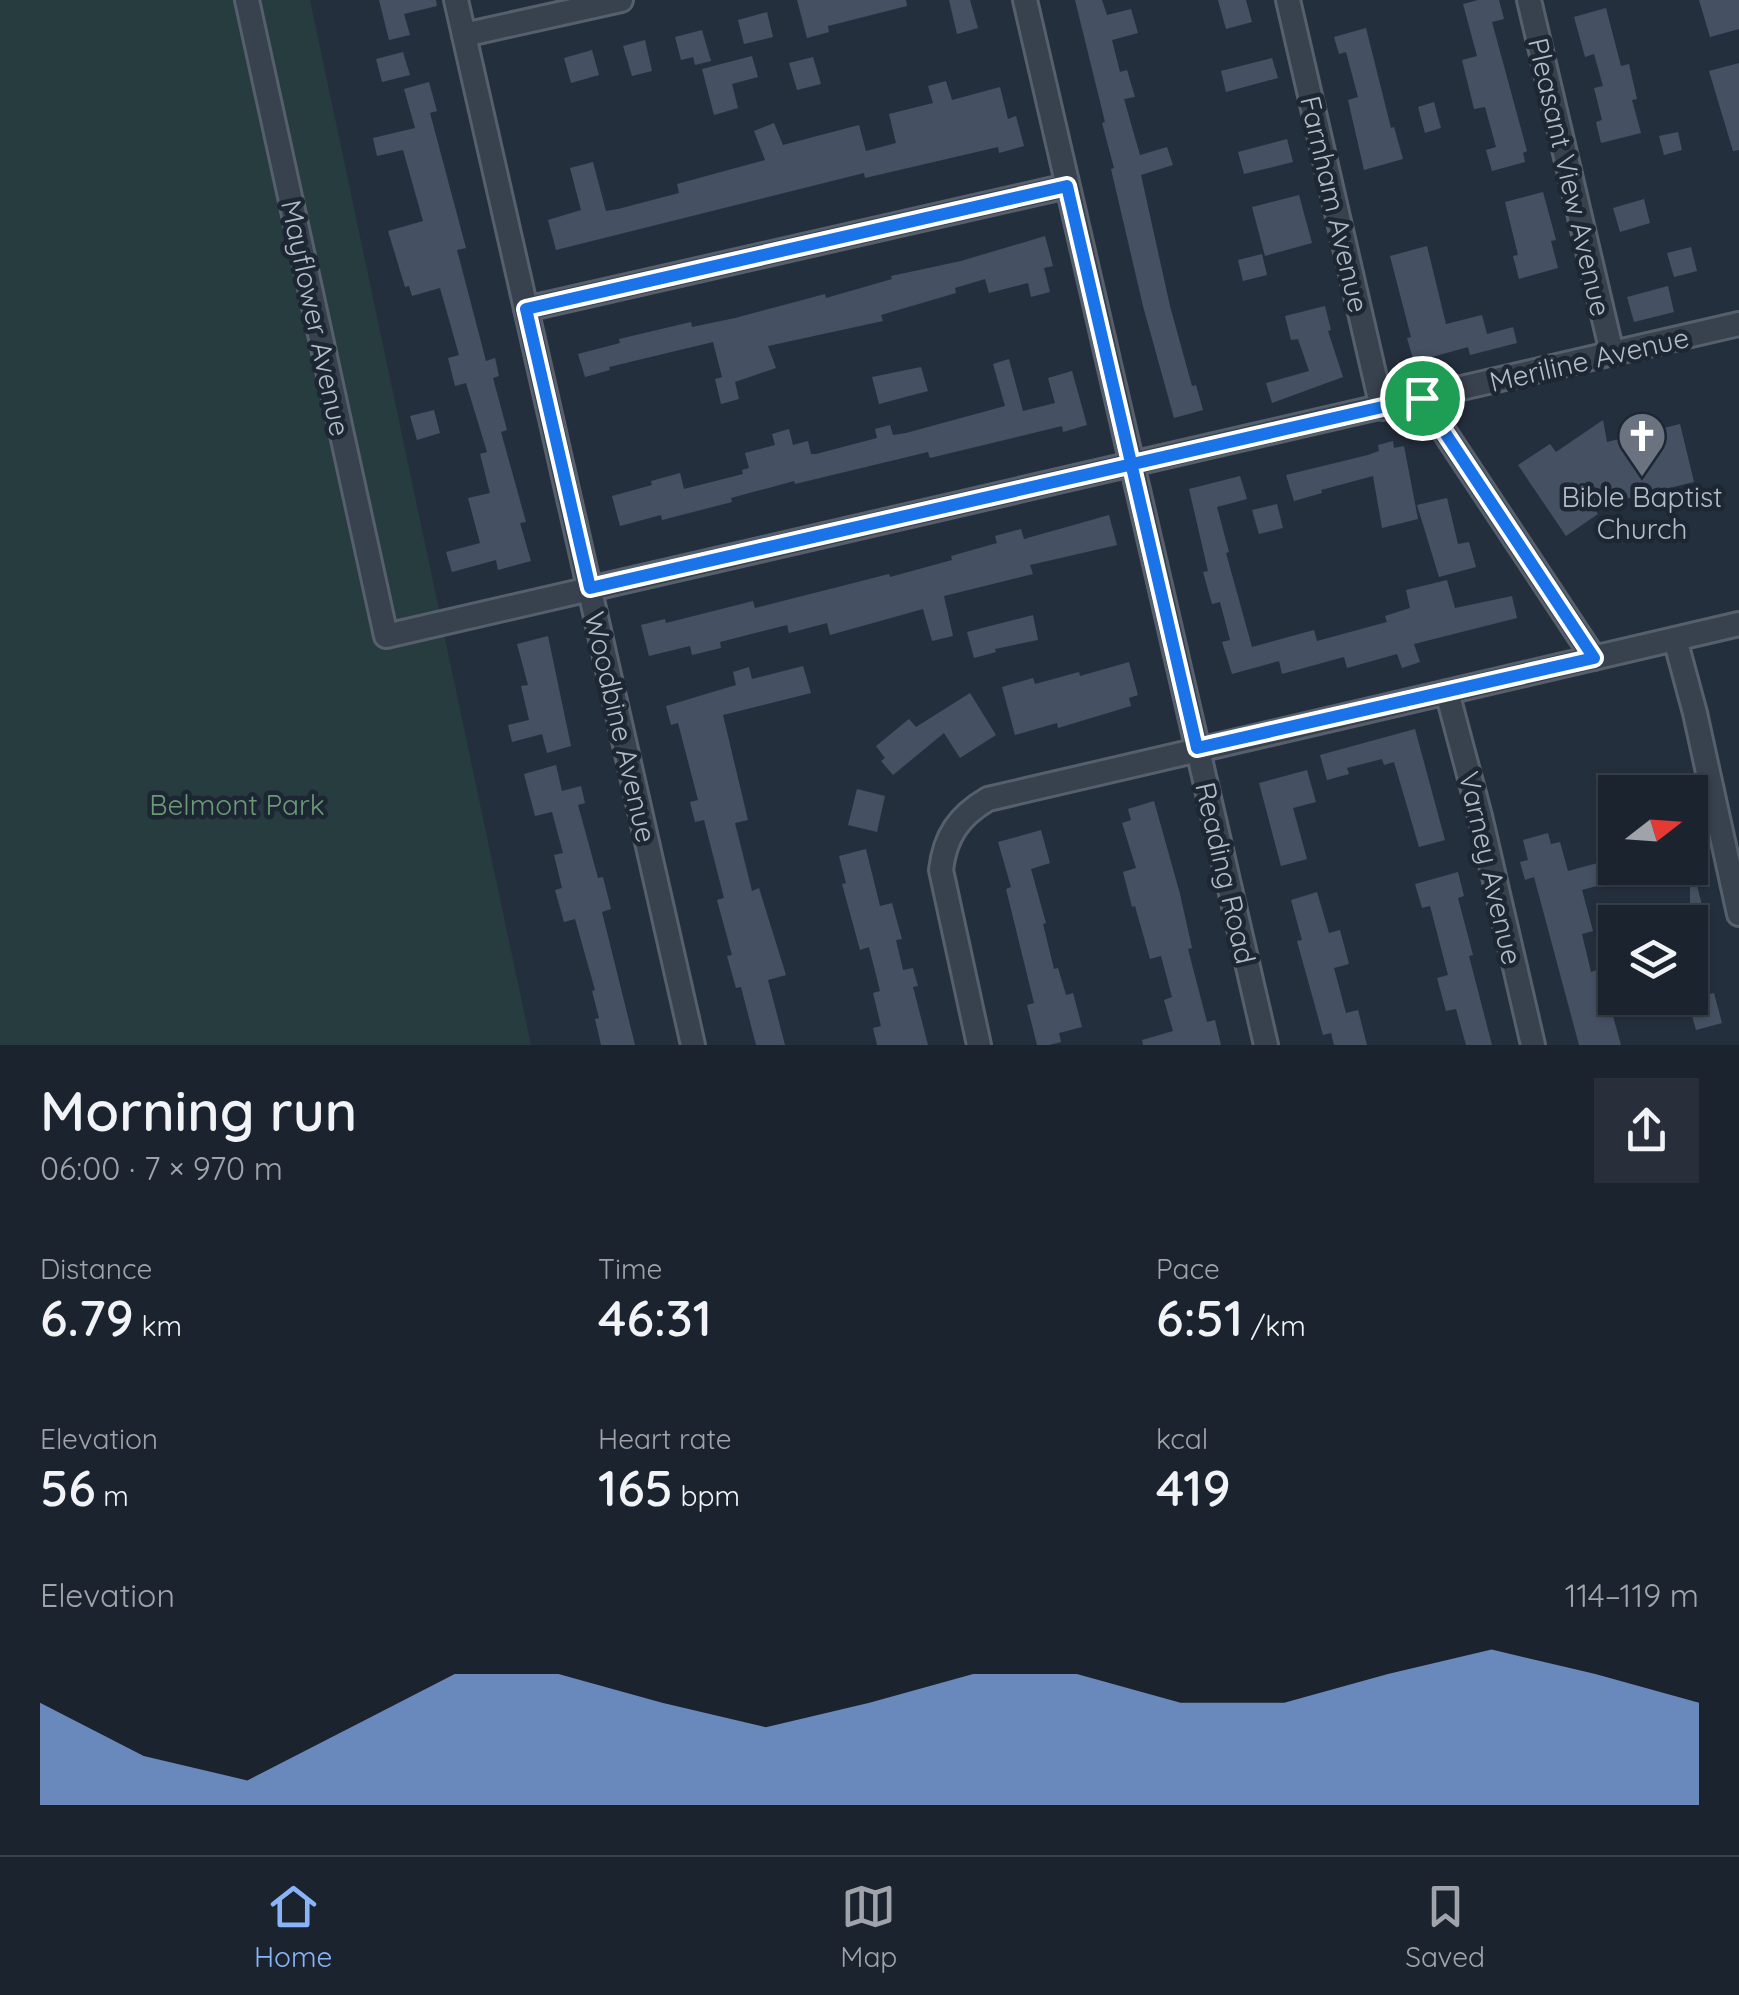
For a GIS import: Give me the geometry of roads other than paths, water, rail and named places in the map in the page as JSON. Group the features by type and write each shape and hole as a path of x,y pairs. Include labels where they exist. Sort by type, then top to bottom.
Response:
{"street":[{"name":"Mayflower Avenue","path":"247,0 386,636"},
{"name":"Woodbine Avenue","path":"456,0 693,1045"},
{"path":"464,36 621,0"},
{"name":"Reading Road","path":"1024,0 1266,1045"},
{"name":"Farnham Avenue","path":"1288,0 1382,408"},
{"name":"Pleasant View Avenue","path":"1529,0 1612,353"},
{"path":"526,309 1067,186"},
{"name":"Meriline Avenue","path":"386,636 1739,324"},
{"path":"1422,398 1594,658"},
{"path":"980,1045 942,876 947,839 970,810 988,799 1739,624"},
{"path":"1675,639 1739,914"},
{"name":"Varney Avenue","path":"1447,692 1533,1045"}],"place":[{"name":"Bible Baptist Church","path":"1642,478"}],"park label":[{"name":"Belmont Park","path":"237,804"}]}
